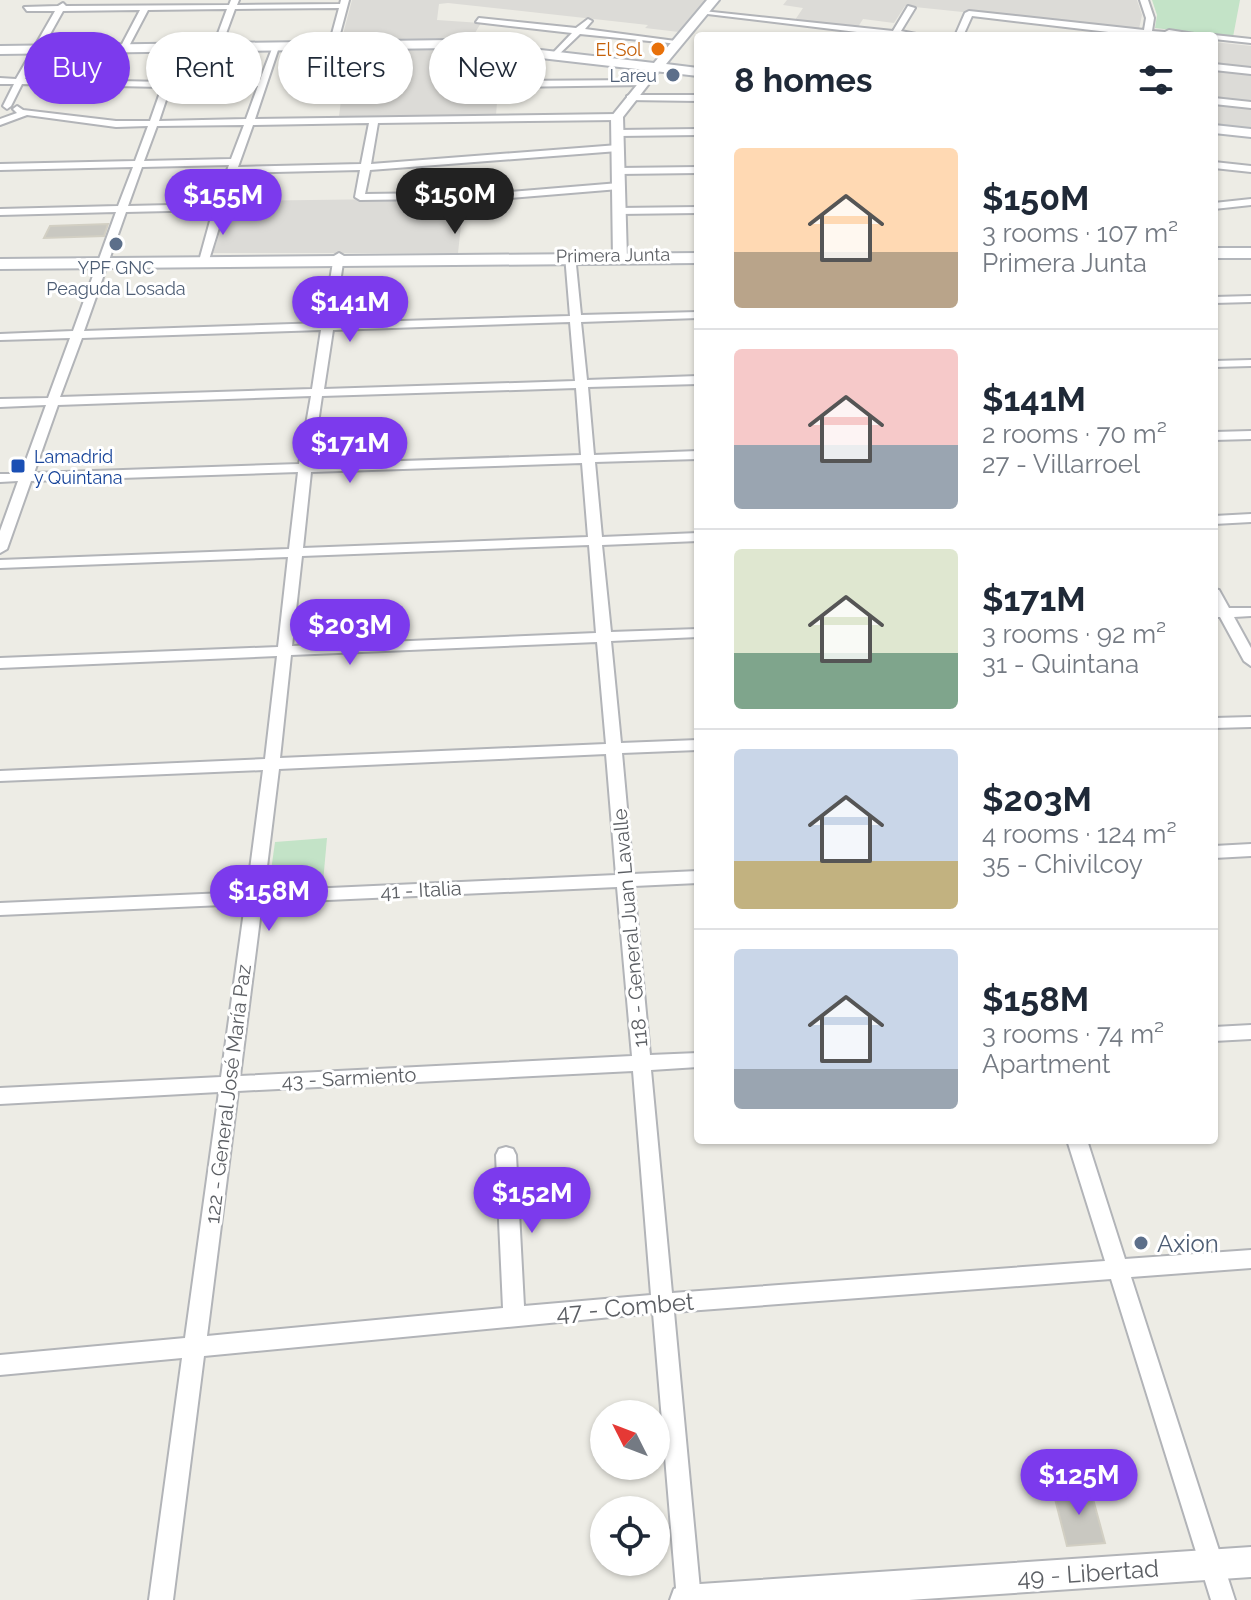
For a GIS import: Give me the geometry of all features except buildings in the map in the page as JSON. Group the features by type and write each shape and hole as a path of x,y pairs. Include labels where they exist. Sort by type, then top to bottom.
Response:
{"main road":[{"path":"657,67 713,0"},
{"path":"413,45 466,45 694,72"},
{"path":"262,46 277,46"},
{"path":"0,50 24,50"},
{"path":"1218,129 1251,133"},
{"path":"1218,251 1251,251"},
{"path":"0,262 694,256"}],"street":[{"path":"46,32 66,0"},
{"path":"1144,0 1150,18 1147,32"},
{"path":"27,9 344,3 336,32"},
{"path":"224,32 234,4"},
{"path":"489,21 497,7"},
{"path":"897,32 911,8"},
{"path":"130,37 145,9"},
{"path":"703,13 869,32"},
{"path":"961,32 969,13 1138,32"},
{"path":"479,20 679,42"},
{"path":"555,55 588,21"},
{"path":"1054,32 1057,23"},
{"path":"1218,38 1251,42"},
{"path":"204,259 219,207 277,46"},
{"path":"620,257 617,117 657,67"},
{"path":"1218,67 1251,71"},
{"path":"24,70 3,106 107,124 617,117"},
{"path":"0,81 146,84"},
{"path":"546,84 643,83"},
{"path":"630,98 694,98"},
{"path":"1218,101 1251,105"},
{"path":"0,549 161,104"},
{"path":"0,122 24,112"},
{"path":"374,119 360,197 510,195 619,186"},
{"path":"618,133 694,132"},
{"path":"0,167 140,164 366,167 618,148"},
{"path":"1218,165 1251,169"},
{"path":"619,171 694,170"},
{"path":"1218,206 1251,202"},
{"path":"0,212 219,207"},
{"path":"619,211 694,210"},
{"name":"118 - General Juan Lavalle","path":"571,257 687,1600"},
{"name":"122 - General José María Paz","path":"161,1600 272,764 305,468 339,258"},
{"path":"1218,300 1251,299"},
{"path":"0,337 694,315"},
{"path":"1218,364 1251,363"},
{"path":"0,403 694,380"},
{"path":"1218,436 1251,435"},
{"path":"0,478 694,455"},
{"path":"1218,520 1251,518"},
{"path":"0,564 694,537"},
{"path":"1220,613 1251,612"},
{"path":"1220,613 1251,661"},
{"path":"0,663 694,633"},
{"path":"1218,723 1251,722"},
{"path":"0,776 694,745"},
{"path":"1218,852 1251,850"},
{"name":"41 - Italia","path":"0,909 694,877"},
{"path":"1218,1034 1251,1032"},
{"name":"43 - Sarmiento","path":"0,1096 694,1060"},
{"path":"1078,1144 1223,1600"},
{"path":"506,1155 514,1317"},
{"name":"47 - Combet","path":"0,1365 663,1303 1251,1259"},
{"name":"49 - Libertad","path":"687,1600 1251,1562"}],"shaded area":[{"path":"352,0 706,0 679,32 645,28 648,25 448,3 439,4 437,20 481,23 476,32 429,32 429,42 413,42 413,32 344,32"},
{"path":"787,0 1137,0 1142,15 1139,29 1135,30 905,6 894,23 863,19 858,27 795,20 803,8 783,5"},
{"path":"1218,42 1251,46 1251,129 1218,125"},
{"path":"413,47 429,47 429,104 497,104 496,115 339,116 341,104 413,104"},
{"path":"464,198 458,253 213,253 230,201"}],"green space":[{"path":"1152,0 1240,0 1233,37 1218,35 1218,32 1155,28 1157,15"},
{"path":"327,838 323,882 269,885 275,842"}],"place":[{"name":"El Sol","path":"658,49"},
{"name":"Lareu","path":"673,75"},
{"name":"YPF GNC Peaguda Losada","path":"116,244"},
{"name":"Lamadrid y Quintana","path":"18,466"},
{"name":"Axion","path":"1141,1243"}]}
